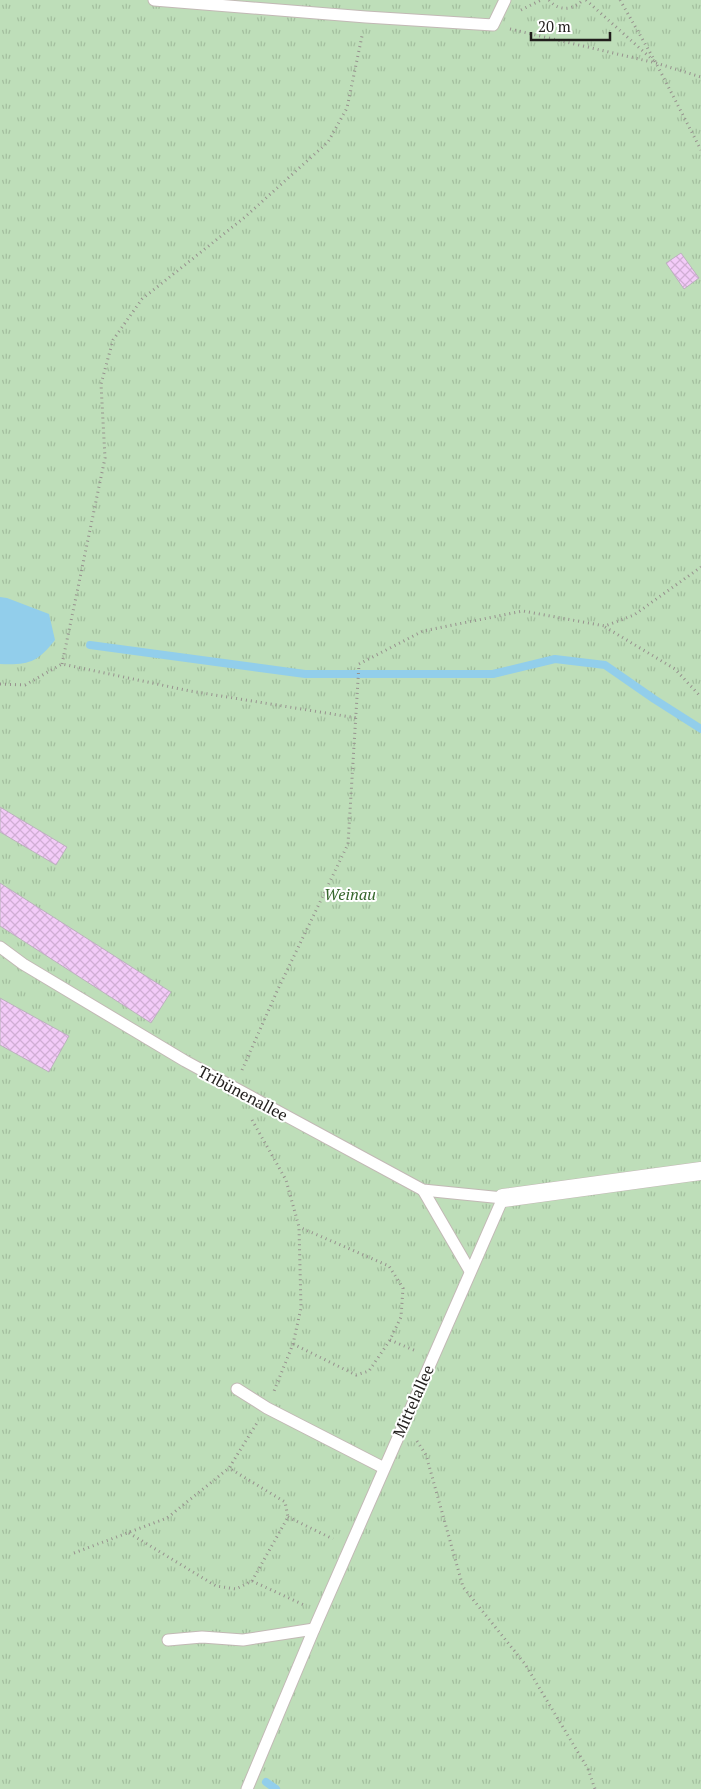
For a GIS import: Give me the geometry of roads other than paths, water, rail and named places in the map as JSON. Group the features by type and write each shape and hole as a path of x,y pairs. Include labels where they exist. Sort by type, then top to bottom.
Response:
{"street":[{"path":"503,1198 701,1171"}],"lane":[{"path":"154,0 493,25 504,0"},
{"name":"Tribünenallee","path":"0,947 24,964 184,1061 423,1190 503,1198"},
{"path":"423,1190 470,1271"},
{"name":"Mittelallee","path":"247,1789 320,1613 503,1198"},
{"path":"236,1390 384,1468"},
{"path":"168,1640 202,1637 243,1640 314,1629"}],"water":[{"path":"0,597 49,614 55,640 43,654 25,663 0,664"}],"waterway":[{"path":"90,645 305,674 493,674 555,659 605,665 701,729"},
{"path":"266,1782 276,1789"}],"park label":[{"name":"Weinau","path":"350,894"}]}
